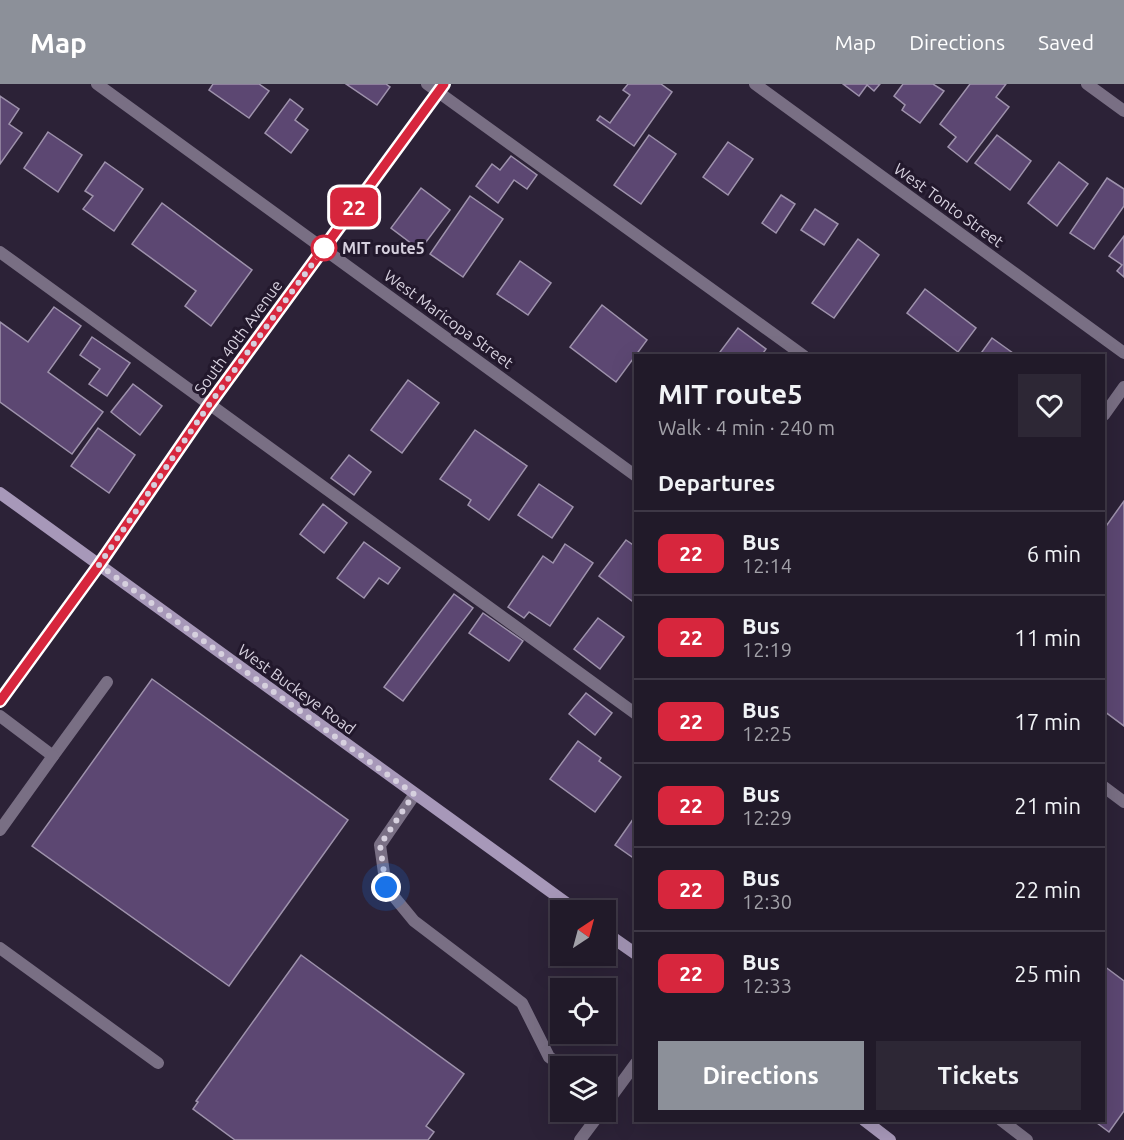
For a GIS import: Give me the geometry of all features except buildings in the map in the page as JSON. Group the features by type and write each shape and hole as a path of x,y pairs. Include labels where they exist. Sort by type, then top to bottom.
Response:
{"main road":[{"name":"West Buckeye Road","path":"0,494 562,900"},
{"path":"616,940 634,953"},
{"path":"867,1122 890,1140"}],"street":[{"name":"West Maricopa Street","path":"97,84 634,475"},
{"path":"427,84 441,88 801,354"},
{"name":"West Tonto Street","path":"755,84 1124,353"},
{"path":"1087,84 1124,111"},
{"name":"South 40th Avenue","path":"0,701 99,565 209,405 441,88"},
{"path":"0,252 634,713"},
{"path":"1105,414 1124,387"},
{"path":"0,830 107,682"},
{"path":"0,716 53,756"},
{"path":"1105,788 1124,802"},
{"path":"414,794 380,845 386,887 414,921 522,1003 550,1058"},
{"path":"0,948 158,1063"},
{"path":"616,1089 634,1066"},
{"path":"580,1140 594,1122"},
{"path":"1004,1122 1028,1140"}],"bus line":[{"name":"22","path":"0,701 99,565 209,405 444,84"}],"place":[{"name":"MIT route5","path":"324,248"}],"route":[{"path":"324,248 209,405 99,565 414,794 380,845 386,887"}]}
